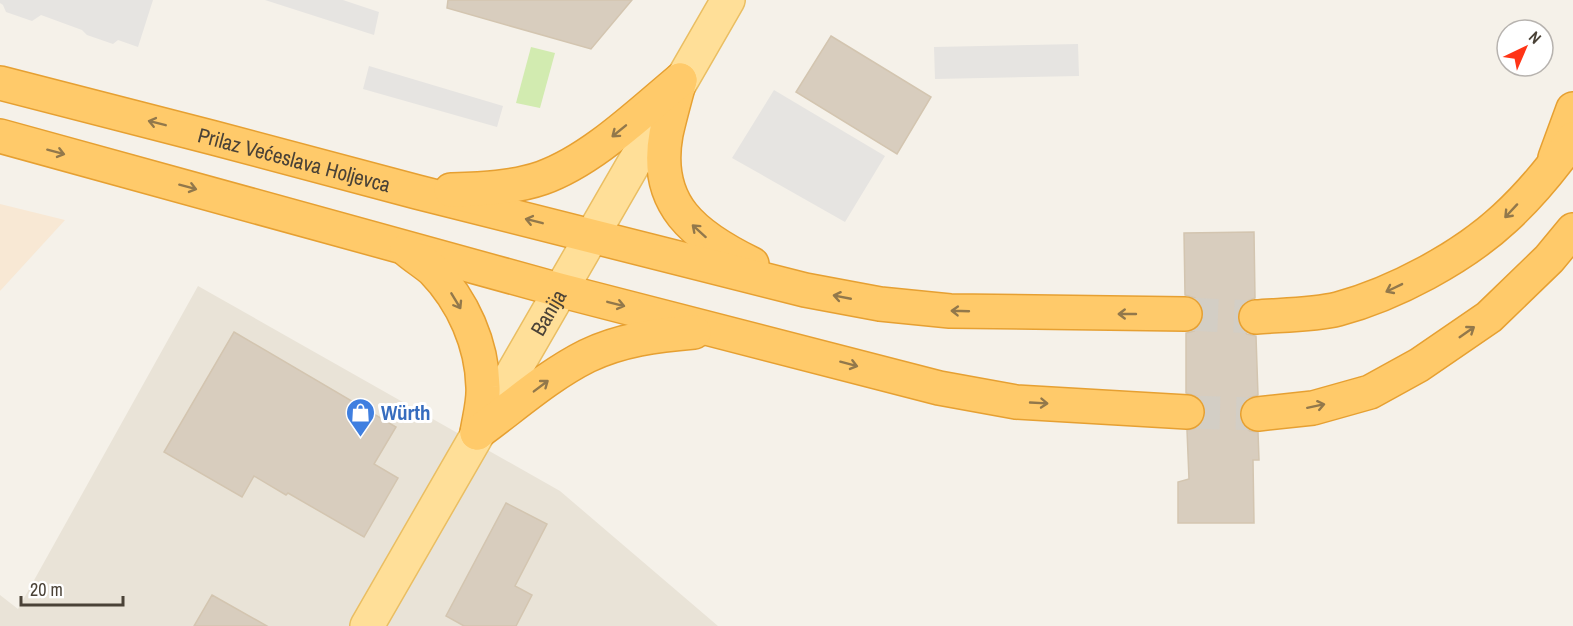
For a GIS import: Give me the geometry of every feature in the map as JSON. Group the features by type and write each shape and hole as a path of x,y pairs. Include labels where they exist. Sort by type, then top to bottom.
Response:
{"highway":[{"path":"0,65 31,92"},
{"path":"417,192 477,189 541,179 580,159 680,80"},
{"path":"680,80 666,136 665,174 672,201 682,215 702,234 723,249 805,290 880,304 950,311 1185,314"},
{"name":"Prilaz Većeslava Holjevca","path":"0,83 805,290"},
{"path":"1551,168 1573,109"},
{"path":"0,136 559,290 939,388 1016,402 1187,412"},
{"path":"1256,317 1336,310 1389,291 1447,262 1504,219 1551,168 1573,139"},
{"path":"1258,414 1313,408 1370,392 1419,365 1489,317 1550,259 1573,230"},
{"path":"401,246 432,269 453,295 468,321 479,353 484,388 477,433"},
{"path":"477,433 559,373 588,356 645,338 716,330"}],"main road":[{"name":"Banija","path":"367,626 728,0"}],"shaded area":[{"path":"0,0 153,0 138,47 118,40 113,44 41,15 32,21 6,12"},
{"path":"265,0 343,0 379,12 374,35"},
{"path":"1078,44 1079,76 935,79 934,47"},
{"path":"369,66 503,106 497,127 363,89"},
{"path":"774,90 885,156 845,222 732,158"},
{"path":"0,204 65,220 0,291"},
{"path":"198,286 560,491 718,626 0,626 0,595 18,609"}],"green space":[{"path":"531,47 555,53 540,108 516,103"}],"building":[{"path":"448,0 632,0 591,49 447,8"},
{"path":"831,36 931,97 897,154 796,92"},
{"path":"1254,232 1255,298 1245,302 1239,308 1237,318 1241,328 1247,334 1256,336 1258,395 1246,399 1239,415 1243,426 1250,431 1258,432 1259,460 1253,460 1254,523 1178,523 1178,482 1189,479 1187,430 1196,428 1202,423 1206,413 1198,397 1186,393 1186,333 1194,331 1201,324 1204,314 1201,304 1195,298 1185,295 1184,233"},
{"path":"234,332 396,427 374,464 398,478 364,537 254,476 242,497 164,452"},
{"path":"506,503 547,524 515,586 532,595 516,626 464,626 446,616"},
{"path":"212,595 267,626 194,626"}],"tunnel":[{"path":"1185,314 1256,317"},
{"path":"1187,412 1258,414"}],"place":[{"name":"Würth","path":"360,438"}]}
